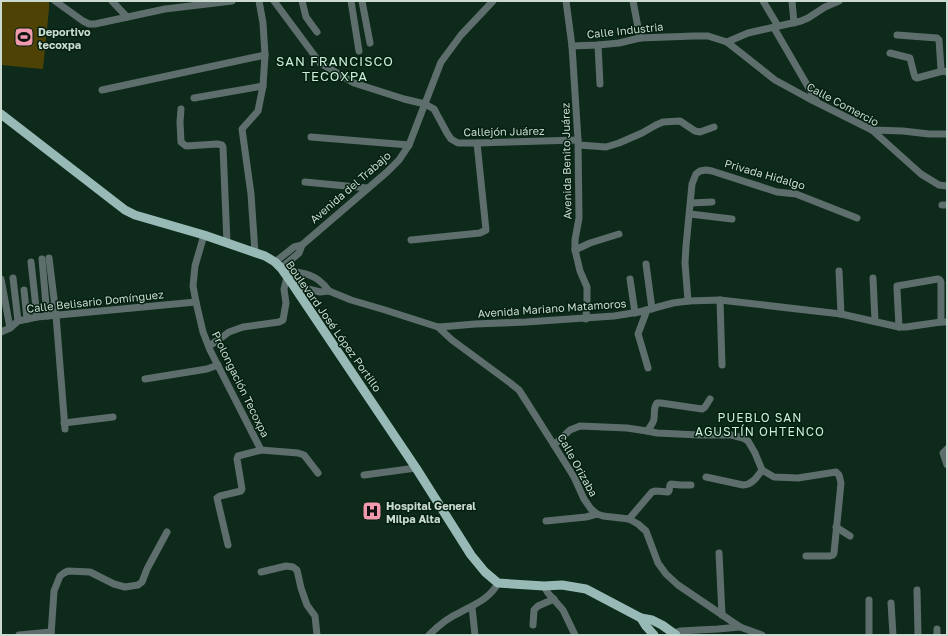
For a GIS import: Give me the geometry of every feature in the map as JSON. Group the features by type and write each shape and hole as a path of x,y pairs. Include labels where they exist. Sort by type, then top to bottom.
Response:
{"main road":[{"name":"Boulevard José López Portillo","path":"1,114 125,210 135,215 204,235 265,256 282,270 293,284 416,468 471,554 485,572 498,583"},
{"path":"498,583 544,586 562,585 586,589 641,618 652,620 662,625 675,634"},
{"path":"641,618 654,635"},
{"path":"654,635 655,630 662,625"}],"street":[{"path":"55,1 89,24 165,9 232,1"},
{"path":"112,1 127,17"},
{"path":"255,253 251,194 242,128 258,110 263,86 263,23 259,1"},
{"path":"274,1 320,63 354,84 425,104"},
{"path":"302,1 306,17 317,32"},
{"path":"351,1 359,50"},
{"path":"362,1 370,44"},
{"name":"Avenida del Trabajo","path":"282,270 298,253 302,245 399,160 409,144 441,62 461,35 493,1"},
{"name":"Avenida Benito Juárez","path":"566,1 572,46 578,142 579,218 575,240 575,250 580,271 587,287 586,318"},
{"path":"633,1 640,38"},
{"path":"763,1 817,102"},
{"path":"792,1 794,23"},
{"path":"727,42 748,32 801,21 825,7 839,1"},
{"path":"897,35 937,38 939,40 940,66 941,69 945,71"},
{"name":"Calle Industria","path":"572,46 619,43 640,38 708,36 727,42"},
{"name":"Calle Comercio","path":"727,42 775,80 872,130 921,174 939,184 947,186"},
{"path":"598,45 600,84"},
{"path":"890,53 910,58 915,77 917,78 945,71"},
{"path":"102,90 264,55"},
{"path":"194,98 263,86"},
{"name":"Callejón Juárez","path":"425,104 434,109 447,133 452,139 458,142 578,142 606,147 642,133 663,122 680,121 695,131 700,132 714,127"},
{"path":"181,109 181,142 186,146 222,145 226,243"},
{"path":"872,130 947,134"},
{"path":"311,137 409,144"},
{"path":"411,240 480,233 486,230 477,143"},
{"name":"Privada Hidalgo","path":"688,301 685,263 686,246 692,184 696,174 700,171 712,171 777,192 796,194 857,218"},
{"path":"305,182 368,188"},
{"path":"691,203 712,202"},
{"path":"690,214 732,219"},
{"path":"575,250 590,243 619,234"},
{"name":"Prolongación Tecoxpa","path":"204,235 195,266 193,286 203,332 261,450"},
{"path":"49,258 56,315 65,426 114,417"},
{"path":"42,259 47,316"},
{"path":"31,262 37,317"},
{"path":"646,264 650,310 638,334 648,368"},
{"path":"209,346 229,332 243,327 279,322 283,320 286,303 282,270"},
{"name":"Avenida Mariano Matamoros","path":"282,270 310,275 324,284 329,291"},
{"path":"839,270 841,314"},
{"path":"13,278 18,321"},
{"path":"873,278 875,321"},
{"path":"1,279 10,328"},
{"path":"630,279 635,313"},
{"path":"899,327 899,286 938,279 941,282 944,322"},
{"name":"Avenida Mariano Matamoros","path":"293,284 320,292 329,291 351,300 438,327 614,316 650,310 673,303 720,300 841,314 899,327 944,322"},
{"path":"24,290 27,319"},
{"path":"720,300 722,365"},
{"name":"Calle Belisario Domínguez","path":"1,332 10,328 18,321 37,317 196,302"},
{"name":"Calle Orizaba","path":"438,327 452,340 518,390 554,444 587,504 597,514"},
{"path":"145,379 207,369 218,365"},
{"path":"647,431 654,421 654,406 657,403 702,409 705,407 710,398"},
{"path":"554,444 570,430 580,426 627,428 657,433 731,435 748,441 762,470 774,477 798,478 836,472 839,475 841,483 834,553 830,556 806,556"},
{"path":"947,449 943,453 947,465"},
{"path":"228,545 217,498 241,491 242,489 237,459 238,456 261,450 298,453 304,455 318,473"},
{"path":"364,475 416,468"},
{"path":"706,477 748,485 752,483 762,470"},
{"path":"629,519 652,492 656,490 668,492 671,484 691,485"},
{"path":"546,521 597,514 629,519 646,531 658,563 666,574 678,585 740,627 762,635"},
{"path":"836,527 850,536"},
{"path":"19,635 51,634 54,591 60,576 64,573 90,572 114,584 125,587 138,585 142,582 146,569 167,532"},
{"path":"718,553 722,615"},
{"path":"261,572 286,566 294,567 297,570 307,605 315,616 317,635"},
{"path":"429,635 440,625 458,613 483,600 495,589 498,583"},
{"path":"544,586 563,610 575,635"},
{"path":"917,590 918,635"},
{"path":"533,625 534,610 538,606 554,599"},
{"path":"869,600 869,635"},
{"path":"891,603 893,635"},
{"path":"472,607 475,635"},
{"path":"675,634 680,631 740,627"}],"shaded area":[{"name":"Deportivo tecoxpa","path":"1,1 49,1 43,69 1,65"}],"place":[{"name":"Deportivo tecoxpa","path":"24,37"},
{"name":"Hospital General Milpa Alta","path":"372,511"}],"district":[{"name":"SAN FRANCISCO TECOXPA","path":"335,68"},
{"name":"PUEBLO SAN AGUSTÍN OHTENCO","path":"760,424"}]}
